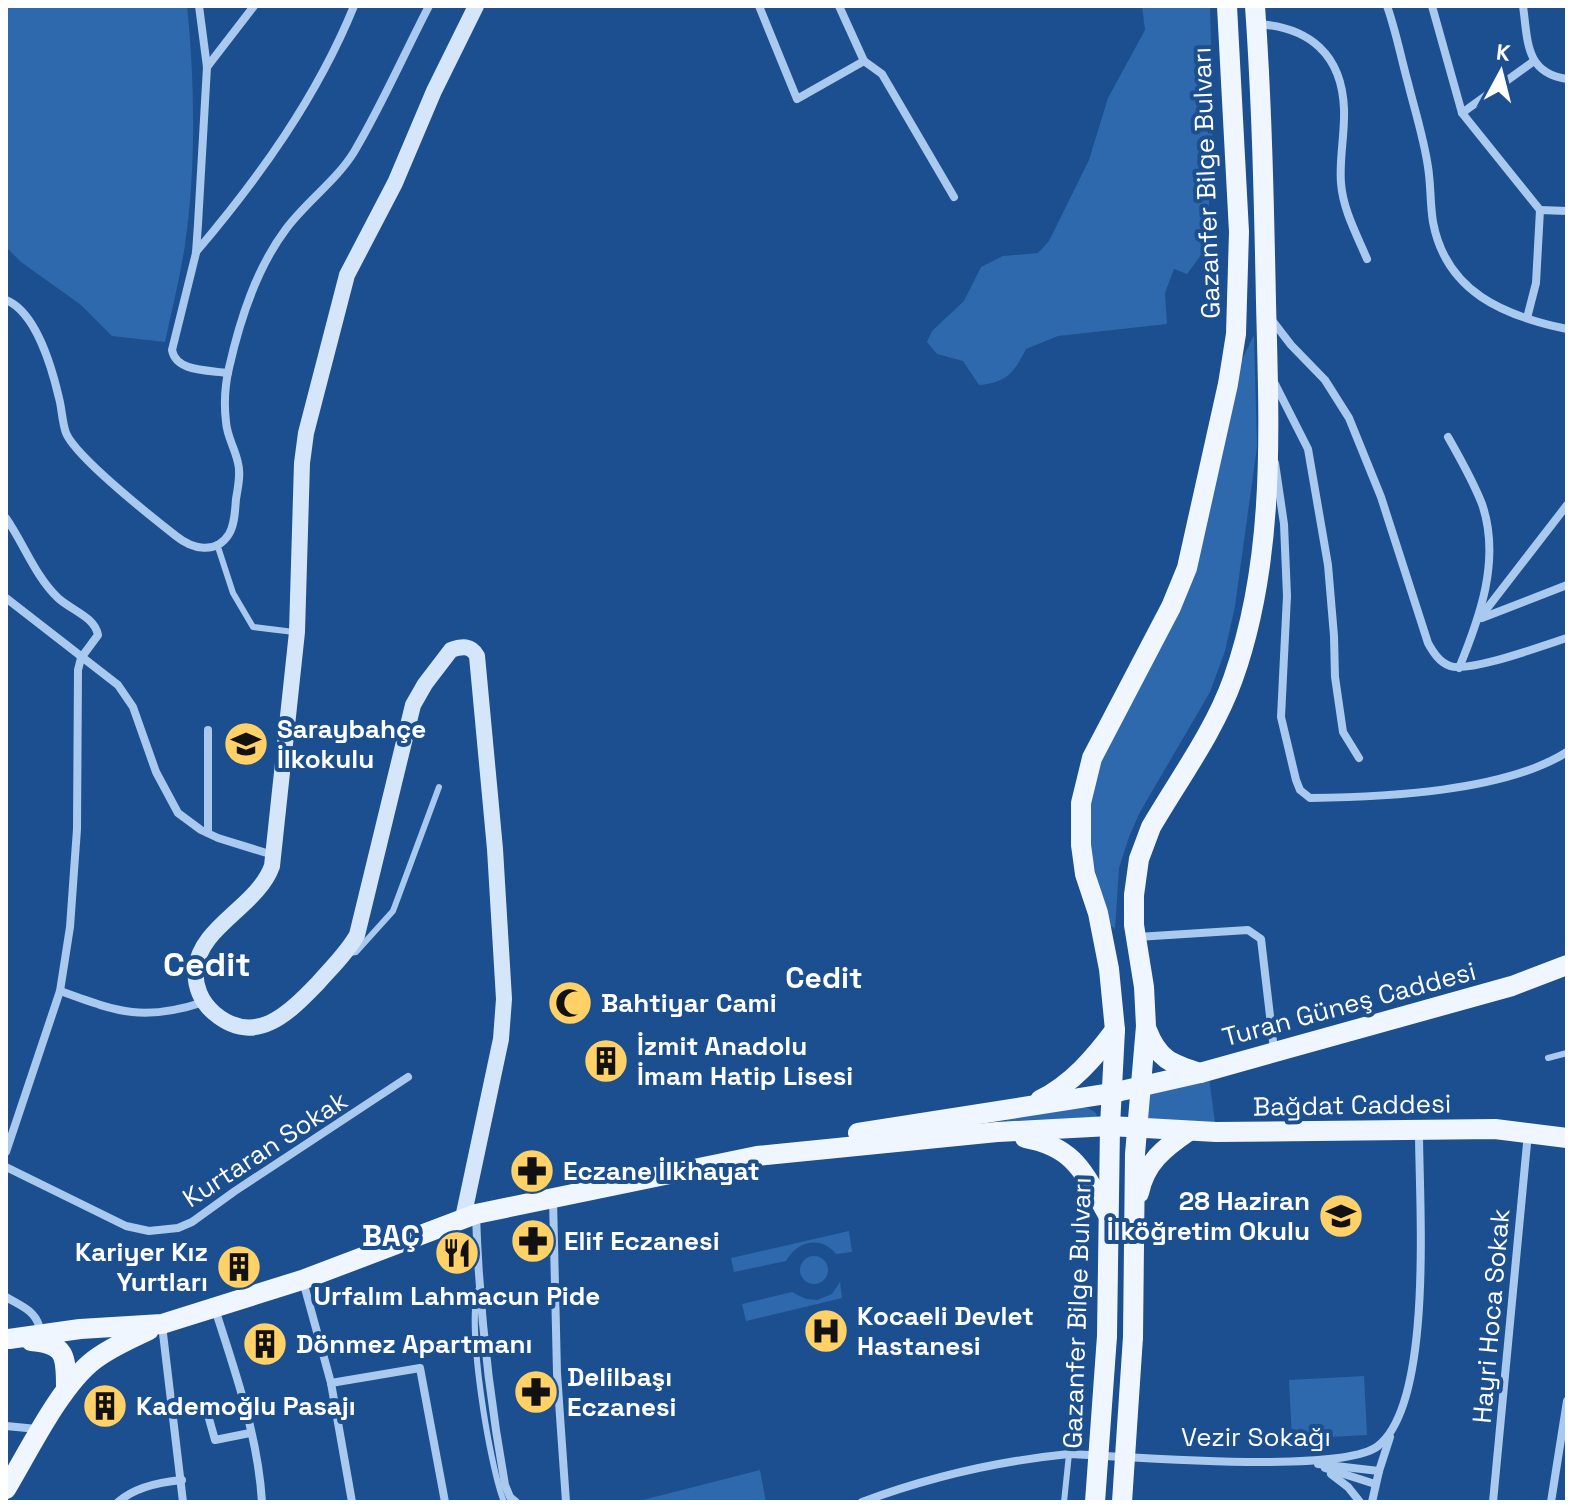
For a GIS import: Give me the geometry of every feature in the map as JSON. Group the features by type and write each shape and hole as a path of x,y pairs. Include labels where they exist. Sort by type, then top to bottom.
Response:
{"main road":[{"path":"469,1216 501,1039 504,999 494,835 477,656 467,647 451,650 444,657 413,705 357,935 345,953 293,1009 266,1025 244,1026 219,1018 204,1002 196,985 198,956 205,944 264,883 272,866 297,632 303,451 338,302 356,255 395,183 434,91 476,6"},
{"name":"Gazanfer Bilge Bulvarı","path":"1095,1502 1107,1336 1110,1126 1115,1030 1109,969 1083,860 1081,803 1092,758 1171,607 1187,568 1231,369 1236,334 1239,232 1227,6"},
{"path":"1142,1086 1146,1026 1134,895 1144,843 1224,701 1248,626 1261,552 1270,435 1270,375 1256,15"},
{"name":"Turan Güneş Caddesi","path":"1112,1093 1274,1053 1512,986 1567,965"},
{"path":"1146,1026 1162,1057 1200,1073"},
{"path":"1026,1106 1064,1086 1094,1058 1115,1030"},
{"name":"Gazanfer Bilge Bulvarı","path":"1122,1502 1133,1337 1134,1216 1142,1086"},
{"path":"6,1489 66,1389 82,1370 110,1349 162,1324 302,1280 469,1216 845,1135 1112,1093"},
{"path":"757,1156 997,1132 1110,1126"},
{"name":"Bağdat Caddesi","path":"1110,1126 1189,1131 1419,1132 1495,1129 1567,1138"},
{"path":"1134,1216 1142,1180 1152,1161 1167,1145 1189,1131"},
{"path":"997,1132 1045,1141 1069,1155 1108,1216"},
{"path":"8,1340 41,1334 162,1324"},
{"path":"8,1340 49,1343 60,1349 66,1361 66,1389"}],"street":[{"path":"199,6 207,67 196,253 172,350 174,359 180,365 228,373"},
{"path":"207,67 254,6"},
{"path":"196,253 245,194 274,151 337,44 354,6"},
{"path":"6,300 22,309 34,328 59,395 63,424 70,440 124,492 183,541 203,549 226,538 233,523 239,472 226,426 228,373 244,313 269,257 287,228 326,187 355,150 429,6"},
{"path":"759,6 797,99 864,61"},
{"path":"839,6 864,61 882,74 954,197"},
{"path":"1387,6 1428,166 1433,225 1447,261 1468,288 1491,303 1527,318 1567,329"},
{"path":"1432,6 1462,113 1540,210 1536,283 1527,318"},
{"path":"1523,6 1529,50 1534,61 1546,74 1567,79"},
{"path":"1256,15 1318,45 1331,59 1343,98 1341,187 1347,211 1367,259"},
{"path":"1462,113 1534,61"},
{"path":"1540,210 1567,211"},
{"path":"1266,312 1291,345 1325,380 1349,418 1381,497 1428,643 1443,662 1459,668 1481,664 1567,638"},
{"path":"1270,375 1308,449 1328,565 1335,677 1343,732 1359,758"},
{"path":"1270,435 1281,497 1287,596 1281,717 1296,780 1304,794 1310,798 1377,797 1494,780 1544,767 1567,752"},
{"path":"1448,437 1481,503 1489,534 1488,574 1479,619 1459,668"},
{"path":"1479,619 1567,505"},
{"path":"6,518 50,589 94,624 98,635 81,658 77,682 75,872 60,991 6,1152"},
{"path":"1261,552 1273,546 1285,549"},
{"path":"1479,619 1567,585"},
{"path":"6,598 118,685 126,695 168,798 187,821 208,833 273,855"},
{"path":"208,730 208,833"},
{"path":"1136,937 1248,930 1261,939 1274,1053"},
{"path":"60,991 100,1006 142,1013 163,1014 204,1002"},
{"name":"Kurtaran Sokak","path":"6,1167 126,1226 149,1231 178,1228 192,1222 408,1077"},
{"path":"1372,1502 1391,1433 1405,1398 1418,1325 1419,1132"},
{"name":"Hayri Hoca Sokak","path":"1493,1502 1528,1133"},
{"path":"553,1196 557,1373 566,1502"},
{"path":"469,1216 505,1485 516,1502"},
{"path":"302,1280 331,1383 352,1502"},
{"path":"6,1297 33,1314 39,1321 41,1334"},
{"path":"215,1308 240,1387 261,1482 262,1502"},
{"path":"162,1324 183,1502"},
{"path":"331,1383 420,1368 445,1502"},
{"path":"1551,1502 1567,1401"},
{"path":"206,1408 215,1440 250,1433"},
{"path":"6,1426 42,1430"},
{"name":"Vezir Sokağı","path":"862,1502 916,1483 1000,1462 1069,1454 1305,1462 1366,1453 1391,1433"},
{"path":"1305,1462 1379,1471"},
{"path":"1305,1462 1375,1484"},
{"path":"1305,1462 1339,1478 1360,1502"},
{"path":"118,1502 146,1487 182,1480"}],"lane":[{"path":"217,544 233,593 253,627 297,632"},
{"path":"345,953 356,952 393,911 439,787"},
{"path":"1548,1058 1567,1053"},
{"path":"479,1288 474,1303 476,1355 493,1461 504,1502"},
{"path":"1064,1502 1069,1454"}],"shaded area":[{"path":"6,6 187,6 192,65 193,156 183,257 165,342 112,336 81,305 21,262 7,248"},
{"path":"1142,6 1210,6 1213,116 1207,247 1187,274 1174,269 1165,293 1167,324 1058,336 1026,349 1013,370 1003,379 979,385 963,361 937,354 927,342 932,331 964,301 981,267 1003,256 1038,253 1049,241 1089,160 1108,98 1145,30"},
{"path":"1254,335 1257,447 1235,606 1225,651 1210,692 1140,812 1129,837 1119,868 1115,929 1108,923 1091,853 1090,803 1097,767 1184,590 1234,376"},
{"path":"1209,1078 1215,1122 1161,1123 1147,1118 1149,1095"},
{"path":"1088,1108 1097,1117 1007,1121 1005,1118"},
{"path":"849,1231 852,1252 836,1254 823,1244 810,1243 796,1249 786,1261 734,1272 731,1258"},
{"path":"814,1256 824,1260 828,1270 824,1280 814,1284 804,1280 800,1270 804,1260"},
{"path":"840,1282 842,1298 746,1321 742,1304 792,1292 806,1299 817,1300 832,1294"},
{"path":"1364,1376 1367,1435 1292,1439 1289,1380"},
{"path":"760,1470 766,1502 635,1502"}],"place":[{"name":"Saraybahçe İlkokulu","path":"246,744"},
{"name":"Bahtiyar Cami","path":"570,1003"},
{"name":"İzmit Anadolu İmam Hatip Lisesi","path":"606,1061"},
{"name":"Eczane İlkhayat","path":"532,1171"},
{"name":"28 Haziran İlköğretim Okulu","path":"1341,1216"},
{"name":"Elif Eczanesi","path":"533,1241"},
{"name":"Urfalım Lahmacun Pide","path":"457,1253"},
{"name":"Kariyer Kız Yurtları","path":"239,1267"},
{"name":"Kocaeli Devlet Hastanesi","path":"826,1331"},
{"name":"Dönmez Apartmanı","path":"265,1344"},
{"name":"Delilbaşı Eczanesi","path":"536,1392"},
{"name":"Kademoğlu Pasajı","path":"105,1406"}],"district":[{"name":"Cedit","path":"207,964"},
{"name":"Cedit","path":"824,977"},
{"name":"BAÇ","path":"391,1235"}]}
